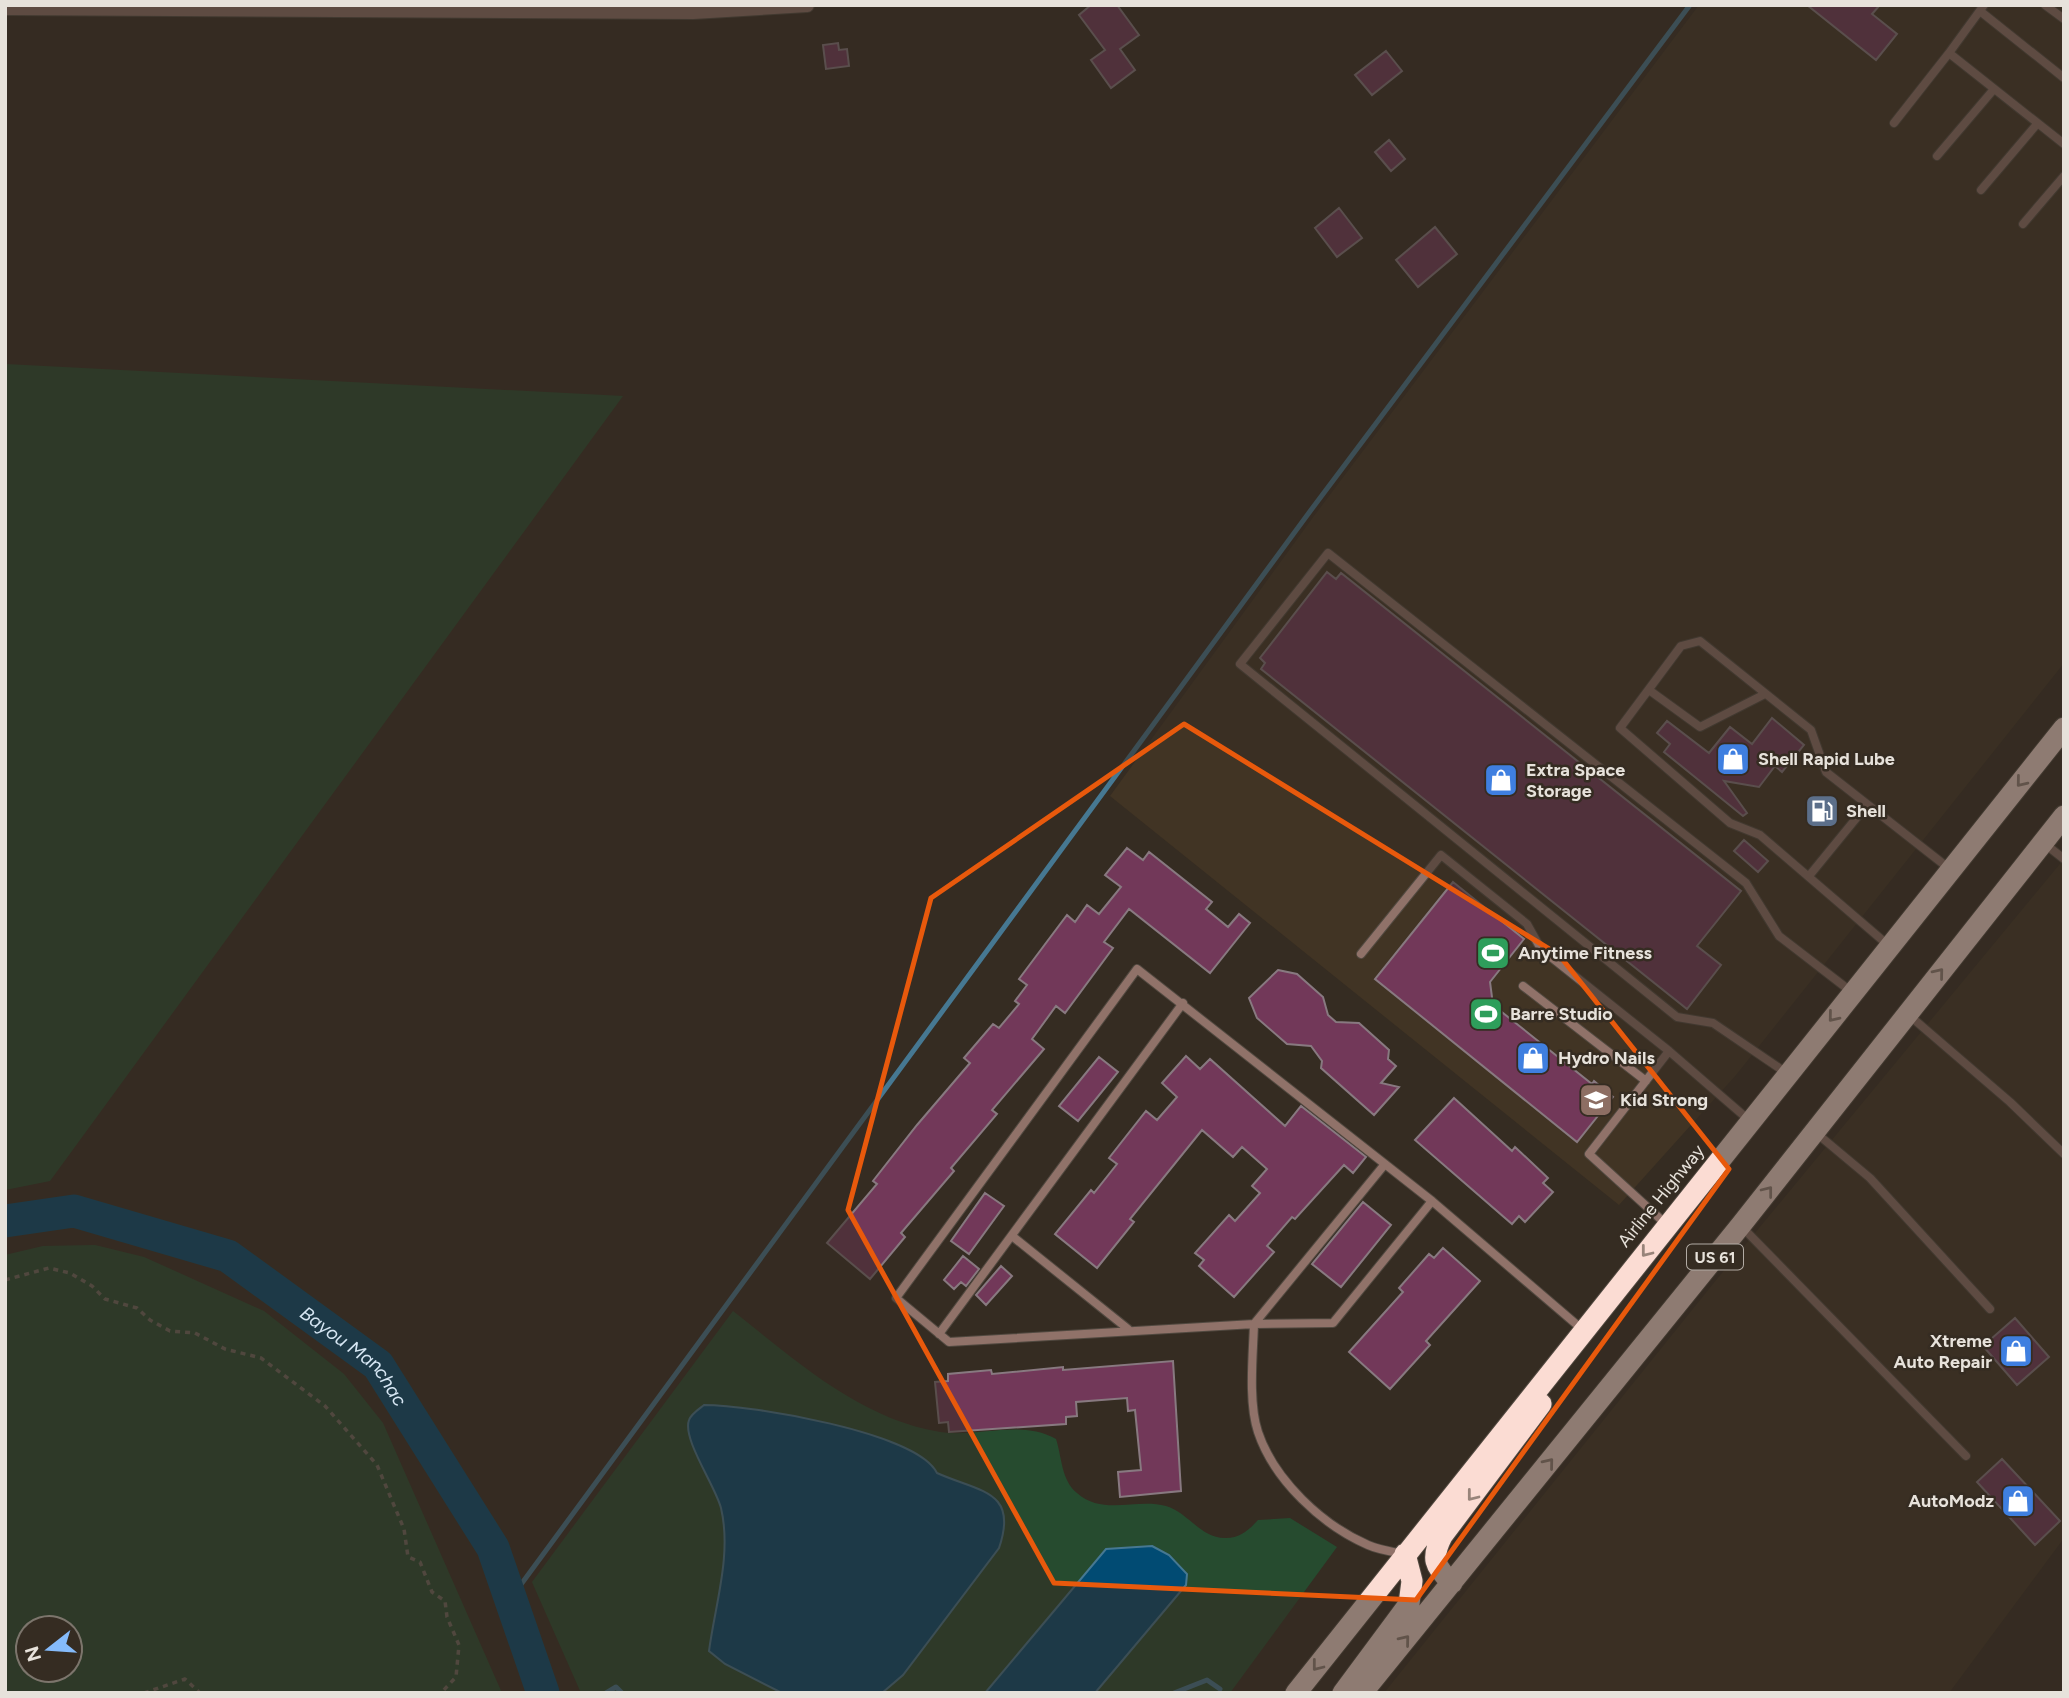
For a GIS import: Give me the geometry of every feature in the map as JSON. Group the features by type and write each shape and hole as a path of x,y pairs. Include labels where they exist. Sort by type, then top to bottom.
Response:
{"highway":[{"name":"Airline Highway","path":"1296,1693 2064,728"},
{"name":"US 61","path":"1362,1693 1741,1225 2064,816"},
{"path":"1452,1583 1435,1565 1434,1553 1442,1536 1544,1400 1545,1378"},
{"path":"1343,1693 1409,1604 1412,1581 1405,1554"}],"street":[{"path":"5,8 693,12 807,5"}],"lane":[{"path":"2045,5 2064,19"},
{"path":"1894,123 1982,8 2064,78"},
{"path":"1948,53 2064,144"},
{"path":"1937,156 1994,89"},
{"path":"1981,190 2037,124"},
{"path":"2023,224 2064,176"},
{"path":"1788,1074 1713,1023 1676,1017 1240,664 1328,553 1746,883 1779,936 1853,993"},
{"path":"1890,946 1760,835 1730,823 1620,728 1681,646 1700,642 1811,730 1826,772 1951,870"},
{"path":"1649,690 1700,727 1765,694"},
{"path":"1809,876 1867,805"},
{"path":"2043,842 2064,859"},
{"path":"1361,954 1441,855 1527,924 1541,949 1669,1051 1750,1121"},
{"path":"1432,1201 1333,1323 1128,1329 948,1342 896,1298 1137,969 1432,1201 1583,1330"},
{"path":"1523,986 1646,1081"},
{"path":"939,1334 1183,1003"},
{"path":"1907,1013 2010,1102 2064,1154"},
{"path":"1667,1225 1588,1154 1669,1051"},
{"path":"1815,1132 1870,1178 1990,1309"},
{"path":"1385,1164 1254,1324 1253,1381 1257,1430 1277,1471 1316,1511 1342,1532 1371,1547 1405,1554"},
{"path":"1741,1225 1966,1456"},
{"path":"1012,1236 1128,1329"}],"path":[{"path":"5,1280 50,1268 70,1273 105,1299 137,1308 150,1321 170,1331 199,1334 225,1349 261,1358 325,1406 377,1465 404,1529 406,1554 420,1562 432,1592 445,1601 447,1617 458,1638 458,1645 456,1677 441,1693"},
{"path":"144,1693 182,1680 189,1681 200,1693"}],"highlighted area":[{"path":"1184,724 1559,955 1729,1169 1416,1600 1054,1583 848,1210 931,898"}],"shaded area":[{"path":"1699,5 2064,5 2064,663 1736,1075 1619,1205 1110,796 1314,516"},
{"path":"2064,859 2064,1538 1949,1693 1384,1693 1717,1279"}],"green space":[{"path":"5,364 623,396 50,1181 5,1190"},
{"path":"95,1245 144,1257 264,1311 344,1374 383,1423 502,1693 5,1693 5,1255 43,1246"},
{"path":"733,1311 830,1385 883,1414 940,1432 1028,1430 1056,1439 1068,1482 1087,1500 1109,1505 1166,1506 1209,1534 1226,1538 1244,1533 1258,1520 1290,1518 1337,1547 1230,1693 581,1693 532,1582"}],"water":[{"path":"704,1405 793,1416 867,1433 899,1445 923,1458 937,1473 980,1490 999,1504 1004,1514 1004,1529 999,1548 903,1675 882,1693 782,1693 725,1664 709,1651 725,1544 718,1498 694,1450 688,1428 690,1418"},
{"path":"1152,1546 1169,1555 1187,1574 1186,1585 1095,1693 985,1693 1106,1549"}],"building":[{"path":"1091,5 1117,5 1139,35 1120,49 1135,70 1111,88 1091,60 1105,50 1079,15"},
{"path":"1807,5 1880,5 1872,14 1897,34 1876,60"},
{"path":"838,43 839,50 847,49 849,66 826,69 823,45"},
{"path":"1386,51 1402,71 1372,95 1355,75"},
{"path":"1389,140 1405,159 1391,171 1375,152"},
{"path":"1339,208 1362,238 1337,257 1315,228"},
{"path":"1435,227 1457,254 1418,287 1396,260"},
{"name":"Extra Space Storage","path":"1327,572 1336,579 1341,573 1741,891 1697,946 1721,965 1687,1009 1261,669 1265,663 1260,658"},
{"name":"Shell Rapid Lube","path":"1772,718 1804,745 1782,772 1775,766 1759,787 1724,781 1747,813 1743,816 1664,752 1670,744 1657,733 1667,721 1709,753 1730,727 1752,744"},
{"path":"1744,840 1768,861 1758,872 1734,851"},
{"path":"1127,848 1143,860 1149,852 1212,902 1206,909 1228,927 1239,914 1250,923 1210,973 1129,909 1104,942 1113,948 1065,1013 1056,1006 1032,1039 1044,1049 992,1110 997,1114 951,1168 954,1171 901,1233 905,1237 870,1279 827,1243 877,1184 873,1181 917,1125 970,1063 964,1058 993,1024 999,1028 1019,1004 1015,1001 1027,985 1019,979 1067,915 1075,922 1087,905 1099,914 1121,887 1105,875"},
{"path":"1453,882 1524,939 1490,982 1493,1005 1592,1084 1594,1081 1613,1097 1577,1142 1375,979"},
{"path":"1278,970 1297,974 1323,997 1328,1015 1336,1022 1359,1023 1389,1050 1388,1059 1396,1066 1381,1083 1399,1087 1374,1115 1321,1068 1322,1061 1311,1046 1287,1044 1257,1018 1249,998"},
{"path":"1186,1056 1200,1069 1210,1059 1285,1126 1301,1106 1366,1157 1353,1173 1344,1165 1295,1219 1292,1217 1267,1246 1274,1252 1234,1297 1199,1266 1204,1260 1195,1253 1229,1215 1235,1221 1260,1193 1252,1186 1267,1169 1242,1147 1233,1157 1202,1130 1130,1219 1134,1222 1097,1268 1055,1234 1091,1190 1094,1193 1117,1164 1109,1158 1146,1111 1157,1120 1177,1097 1162,1083"},
{"path":"1099,1057 1118,1072 1078,1121 1059,1106"},
{"path":"1454,1098 1512,1151 1515,1147 1548,1178 1543,1183 1553,1192 1525,1222 1519,1216 1512,1224 1415,1140"},
{"path":"985,1193 1004,1206 969,1254 951,1241"},
{"path":"1363,1202 1391,1225 1341,1287 1312,1264"},
{"path":"1443,1248 1480,1281 1426,1341 1430,1345 1390,1389 1349,1352 1403,1292 1399,1288 1429,1254 1434,1258"},
{"path":"963,1256 979,1269 966,1286 961,1282 954,1289 944,1280"},
{"path":"1001,1266 1012,1276 986,1305 976,1295"},
{"name":"Xtreme Auto Repair","path":"2015,1318 2049,1357 2017,1385 1983,1346"},
{"path":"1173,1361 1181,1491 1120,1497 1118,1472 1141,1470 1135,1410 1128,1411 1127,1398 1076,1402 1077,1416 1066,1417 1066,1424 949,1432 948,1422 939,1423 935,1382 948,1381 948,1374 991,1370 992,1374 1063,1367 1063,1370"},
{"name":"AutoModz","path":"2002,1459 2060,1521 2035,1545 1977,1482"}],"waterway":[{"path":"511,1598 1311,510 1690,5"},
{"name":"Bayou Manchac","path":"5,1221 74,1211 228,1256 378,1365 493,1548 543,1693"},
{"path":"1174,1693 1207,1680 1220,1689"},
{"path":"606,1693 616,1687 622,1693"}],"place":[{"name":"Shell Rapid Lube","path":"1733,759"},
{"name":"Extra Space Storage","path":"1501,780"},
{"name":"Shell","path":"1822,811"},
{"name":"Anytime Fitness","path":"1493,953"},
{"name":"Barre Studio","path":"1486,1014"},
{"name":"Hydro Nails","path":"1533,1058"},
{"name":"Kid Strong","path":"1596,1100"},
{"name":"Xtreme Auto Repair","path":"2016,1351"},
{"name":"AutoModz","path":"2018,1501"}]}
